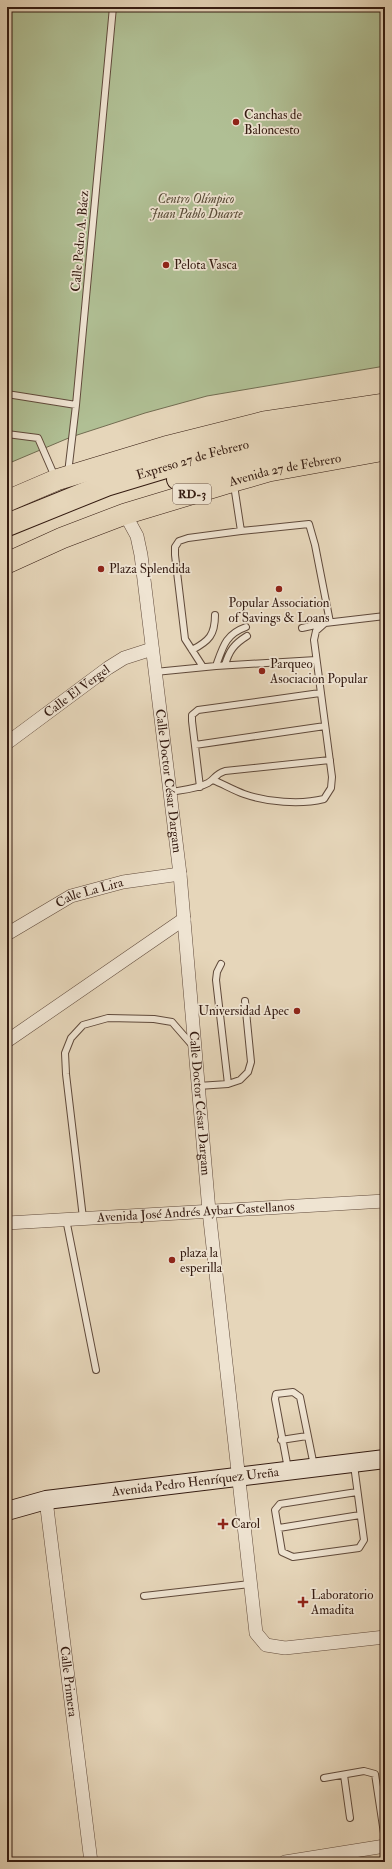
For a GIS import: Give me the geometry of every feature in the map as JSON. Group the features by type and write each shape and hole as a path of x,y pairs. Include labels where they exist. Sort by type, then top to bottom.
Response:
{"highway":[{"name":"Expreso 27 de Febrero","path":"7,525 106,484 212,453 266,440 385,420"},
{"name":"Expreso 27 de Febrero","path":"7,540 96,502 220,467 351,443 385,440"}],"main road":[{"path":"341,411 385,397"},
{"path":"7,501 62,479 165,447 264,422 385,404"},
{"name":"Avenida 27 de Febrero","path":"7,563 62,538 125,514 234,481 269,471 385,450"},
{"name":"Avenida Pedro Henríquez Ureña","path":"7,1511 46,1500 385,1459"}],"street":[{"name":"Calle Doctor César Dargam","path":"125,514 138,536 180,874 209,1210 256,1633 266,1644 286,1648 385,1637"},
{"name":"Calle El Vergel","path":"7,742 108,668 124,658 152,649"},
{"name":"Calle La Lira","path":"7,934 72,896 123,882 180,874"},
{"path":"7,1041 184,919"},
{"name":"Avenida José Andrés Aybar Castellanos","path":"7,1223 209,1210 385,1201"},
{"name":"Calle Primera","path":"46,1500 91,1862"},
{"path":"285,1862 385,1846"}],"lane":[{"name":"Calle Pedro A. Báez","path":"62,479 76,405 113,7"},
{"path":"7,394 76,405"},
{"path":"7,434 38,438 62,479"},
{"path":"234,481 241,531"},
{"path":"203,667 185,639 176,547 179,541 188,538 241,531 310,524 315,545 327,622"},
{"path":"192,650 204,644 215,629 215,615"},
{"path":"302,628 327,622 385,616"},
{"path":"213,780 245,794 277,801 313,802 324,799 331,788 332,777 314,640 316,631 327,622"},
{"path":"216,666 221,650 228,638 235,631 246,627"},
{"path":"225,665 228,653 236,643 247,636"},
{"path":"155,672 225,665 316,660"},
{"path":"200,787 192,715 198,710 320,693"},
{"path":"195,745 325,726"},
{"path":"170,792 200,787 213,780 217,773 225,771 330,760"},
{"path":"221,964 217,972 216,980 228,1084"},
{"path":"198,1086 228,1084 240,1080 248,1072 251,1062 245,1000"},
{"path":"83,1218 66,1074 65,1053 71,1038 83,1025 108,1018 154,1019 172,1022 195,1048"},
{"path":"66,1219 96,1370"},
{"path":"288,1470 274,1400 276,1394 293,1392 300,1397 314,1467"},
{"path":"281,1440 307,1436"},
{"path":"354,1463 364,1540 359,1548 293,1557 282,1552 275,1510 280,1504 357,1492"},
{"path":"279,1528 360,1515"},
{"path":"144,1596 250,1584"},
{"path":"324,1778 364,1771 375,1774 385,1840"},
{"path":"344,1775 350,1818"}],"green space":[{"name":"Centro Olímpico Juan Pablo Duarte","path":"7,7 385,7 385,366 207,396 145,413 71,437 7,464"}],"place":[{"name":"Canchas de Baloncesto","path":"236,122"},
{"name":"Pelota Vasca","path":"166,265"},
{"name":"Plaza Splendida","path":"101,569"},
{"name":"Popular Association of Savings & Loans","path":"279,589"},
{"name":"Parqueo Asociacion Popular","path":"262,671"},
{"name":"Universidad Apec","path":"297,1011"},
{"name":"plaza la esperilla","path":"172,1260"},
{"name":"Carol","path":"223,1524"},
{"name":"Laboratorio Amadita","path":"303,1602"}]}
